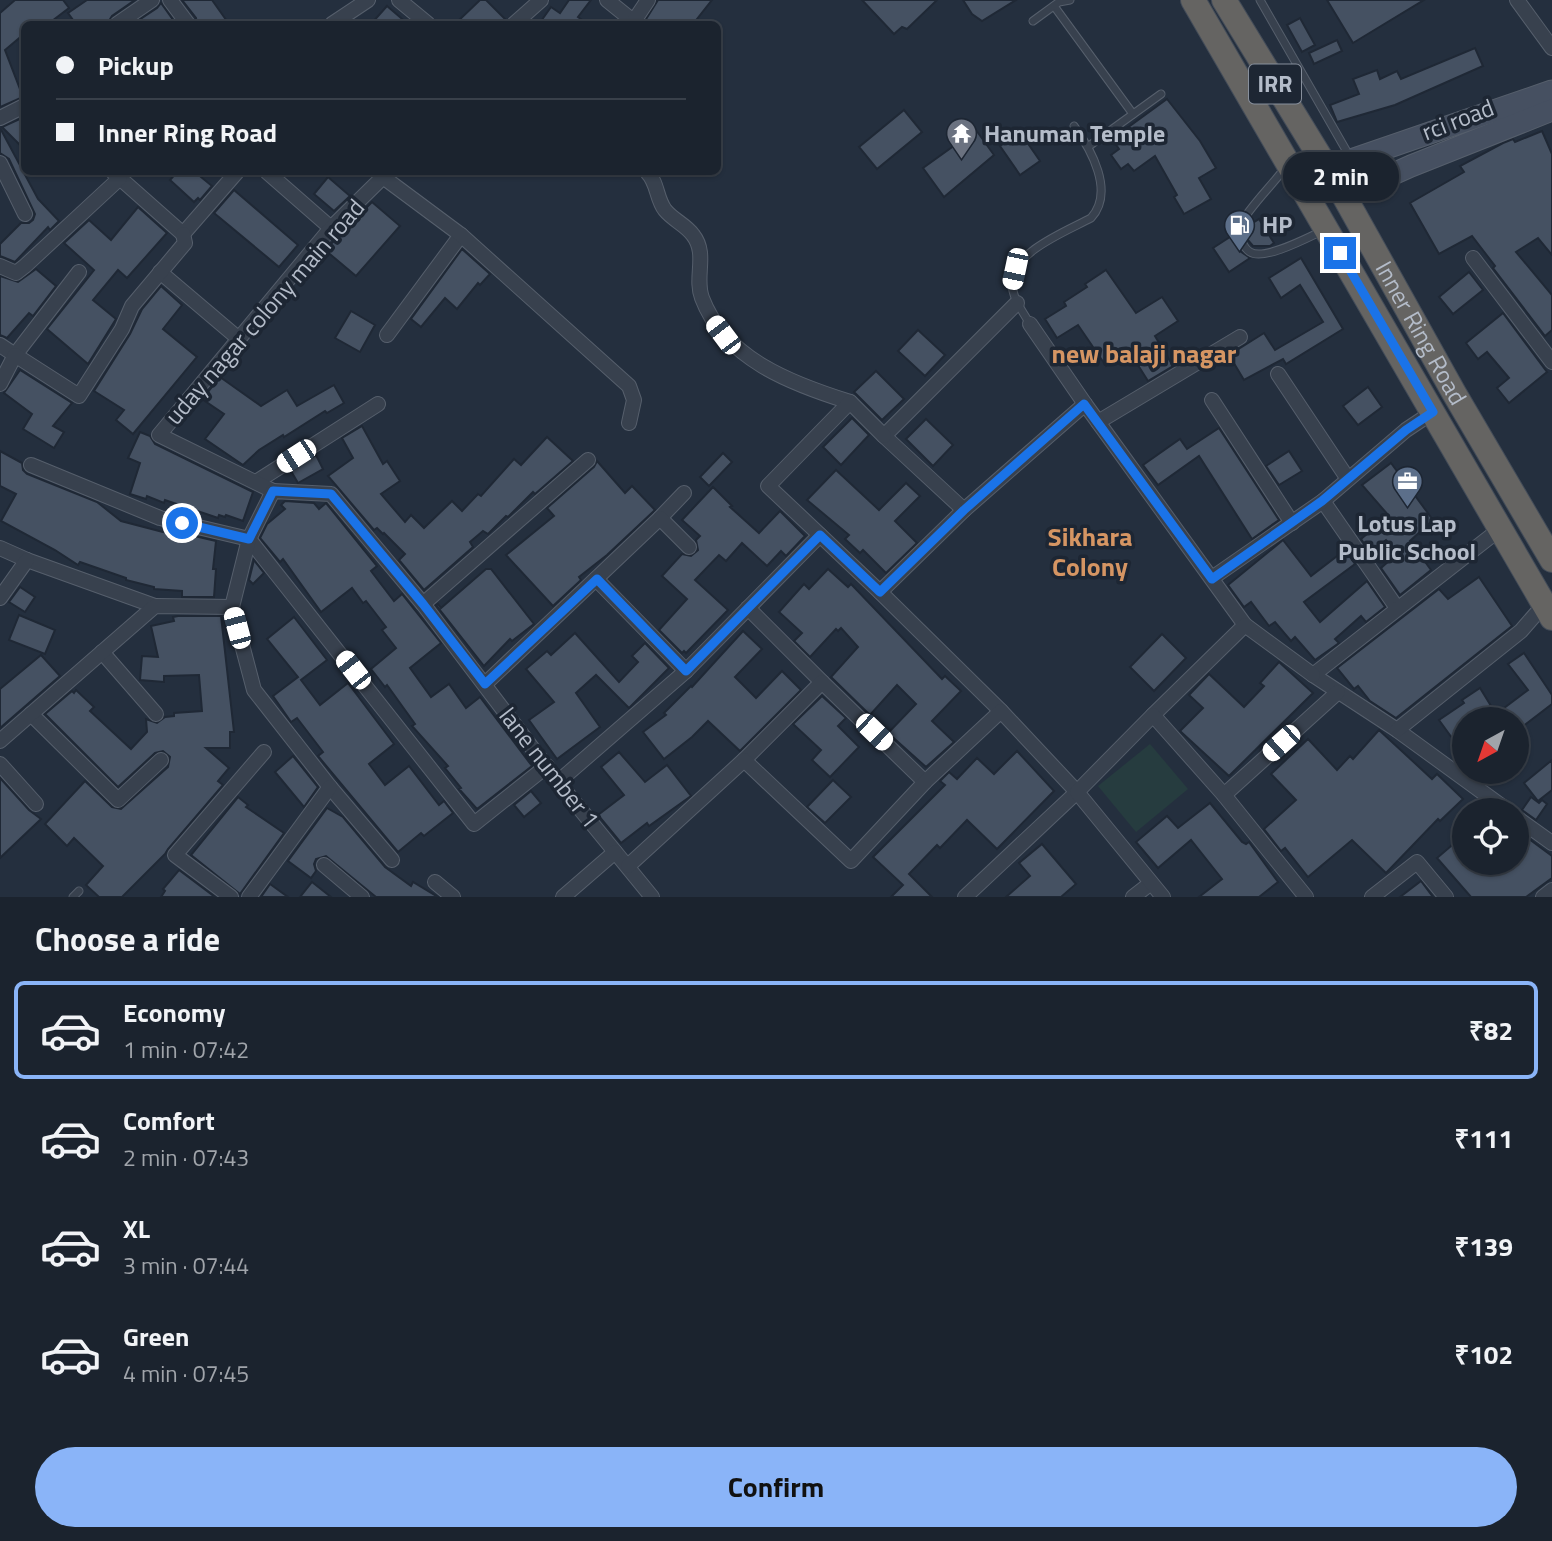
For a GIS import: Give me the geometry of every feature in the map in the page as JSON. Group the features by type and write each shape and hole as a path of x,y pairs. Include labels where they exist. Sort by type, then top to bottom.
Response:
{"highway":[{"name":"Inner Ring Road","path":"1193,0 1500,529 1549,607"},
{"name":"Inner Ring Road","path":"1224,0 1345,196 1454,393 1552,560"}],"main road":[{"name":"rci road","path":"1328,168 1552,91"},
{"name":"rci road","path":"1345,196 1411,166 1552,110"}],"street":[{"path":"121,21 152,0"},
{"path":"170,0 186,21"},
{"path":"336,21 368,0"},
{"path":"517,21 541,0"},
{"path":"607,0 631,21"},
{"path":"634,21 648,0"},
{"path":"1517,0 1552,48"},
{"path":"404,1 425,21"},
{"path":"0,118 21,108"},
{"path":"0,163 25,214"},
{"path":"0,266 16,272 25,266 116,175 183,234 185,243 132,306 122,329 79,396 0,345"},
{"path":"183,234 234,175"},
{"path":"270,175 331,228"},
{"name":"uday nagar colony main road","path":"273,491 159,435 331,228 384,175"},
{"name":"uday nagar colony main road","path":"386,175 461,235 629,386 634,400 629,423"},
{"path":"650,175 655,181 664,209 693,234 701,250 700,293 710,317 723,335 751,359 795,382 850,402 964,510"},
{"path":"387,335 461,235"},
{"path":"1473,258 1552,362"},
{"path":"0,384 15,355 79,272"},
{"path":"160,272 239,339"},
{"path":"884,436 1017,303"},
{"path":"1031,324 1084,404 1245,625 1313,676 1396,730 1490,798"},
{"path":"1098,422 1240,337"},
{"path":"1278,374 1348,479"},
{"path":"1212,400 1292,523"},
{"path":"850,402 768,486 1001,711 1077,792 1163,897"},
{"path":"256,482 378,404"},
{"path":"880,592 964,510 1084,404"},
{"path":"1212,579 1322,501 1406,430 1433,412"},
{"path":"423,604 588,460"},
{"path":"31,465 160,518 249,539 474,824 547,766"},
{"path":"273,491 249,539 232,607 254,690 330,787 392,860"},
{"name":"lane number 1","path":"273,491 331,494 423,604 558,782 652,897"},
{"path":"485,684 684,493"},
{"path":"1322,501 1397,608"},
{"path":"660,518 689,547"},
{"path":"1313,676 1500,529"},
{"path":"558,782 686,671 820,535"},
{"path":"0,548 155,606 232,607"},
{"path":"0,598 27,559"},
{"path":"597,579 686,671"},
{"path":"0,741 155,606"},
{"path":"1396,730 1549,607"},
{"path":"748,608 925,782"},
{"path":"965,897 1077,792 1245,625"},
{"path":"102,652 156,714"},
{"path":"628,866 744,760 822,682"},
{"path":"1224,795 1338,692"},
{"path":"744,760 851,860 925,782 1001,711"},
{"path":"31,714 118,800 161,760"},
{"path":"1153,715 1224,795 1306,897"},
{"path":"231,897 175,855 264,752"},
{"path":"0,764 36,804"},
{"path":"249,897 330,787"},
{"path":"1529,827 1552,843"},
{"path":"563,897 615,852"},
{"path":"1372,897 1417,862 1446,897"},
{"path":"324,865 363,897"},
{"path":"435,882 453,897"},
{"path":"1133,897 1151,883"},
{"path":"1543,897 1552,890"}],"lane":[{"path":"1033,21 1057,2 1070,0"},
{"path":"1260,0 1352,160"},
{"path":"1057,2 1133,114"},
{"path":"1089,146 1161,94"},
{"path":"1031,324 1017,303 1012,283 1015,269 1029,252 1091,218 1098,210 1102,196 1089,146 1074,126"},
{"path":"1288,164 1263,196 1247,211 1238,228 1245,247 1252,253 1263,255 1326,230"}],"green space":[{"path":"1150,744 1188,789 1136,832 1098,786"}],"building":[{"path":"15,0 63,0 69,8 52,21 21,21 21,37 5,50 21,98 0,107 0,13"},
{"path":"87,0 135,0 109,21 74,21 68,13"},
{"path":"182,0 212,0 227,21 196,21"},
{"path":"480,0 486,0 506,20 506,21 458,21"},
{"path":"569,0 591,0 578,17 584,21 541,21 551,7 560,13"},
{"path":"658,0 712,0 695,21 645,21"},
{"path":"862,0 937,0 907,29 902,27 894,34"},
{"path":"963,0 1016,0 982,21 972,14"},
{"path":"1327,0 1424,0 1353,43"},
{"path":"161,3 174,21 138,21"},
{"path":"387,6 404,21 374,21"},
{"path":"1300,18 1315,45 1302,52 1287,25"},
{"path":"1337,40 1342,51 1314,64 1309,53"},
{"path":"1475,48 1483,66 1395,105 1337,122 1330,105 1359,94 1353,79 1377,70 1380,79 1397,71 1401,79"},
{"path":"1167,99 1200,141 1216,168 1199,178 1211,199 1184,214 1174,197 1177,195 1155,156 1134,171 1128,164 1121,169 1111,155 1119,149 1112,139"},
{"path":"904,110 922,132 877,169 859,147"},
{"path":"21,118 21,146 2,127"},
{"path":"0,128 21,167 21,175 25,175 38,199 59,221 50,230 48,227 15,262 0,256 0,244 21,223 33,220 35,214 9,159 0,153"},
{"path":"976,130 994,155 944,197 923,168"},
{"path":"1542,131 1552,154 1552,255 1538,238 1516,252 1552,295 1552,330 1545,336 1472,236 1439,254 1410,203 1464,172 1460,166 1503,143 1513,139 1515,142"},
{"path":"1020,132 1040,161 1020,175 1000,146"},
{"path":"174,175 199,175 212,186 200,200 198,198 194,202 170,180"},
{"path":"328,177 350,196 334,211 314,194"},
{"path":"234,190 298,245 279,267 214,213"},
{"path":"372,202 400,226 356,276 325,250"},
{"path":"138,207 167,233 127,278 118,270 93,300 116,319 88,364 47,329 94,270 64,243 89,220 111,240"},
{"path":"1259,219 1274,243 1270,246 1253,246 1247,239 1245,228"},
{"path":"1233,235 1240,251 1250,258 1229,272 1213,248"},
{"path":"462,249 490,274 480,285 478,283 457,309 445,298 421,327 411,319"},
{"path":"1301,258 1343,329 1286,364 1283,359 1244,380 1229,355 1264,333 1275,350 1323,322 1300,285 1281,298 1269,278"},
{"path":"36,269 56,286 33,316 29,313 7,338 0,335 0,276 18,282"},
{"path":"1106,270 1136,313 1162,297 1178,321 1155,336 1173,366 1148,381 1129,351 1106,366 1078,325 1057,338 1045,319 1066,306 1064,302"},
{"path":"1469,272 1483,290 1453,314 1439,297"},
{"path":"161,286 182,305 163,329 197,357 133,434 116,420 124,410 94,391 130,334 142,309"},
{"path":"351,311 375,325 360,352 335,338"},
{"path":"1503,313 1547,372 1509,403 1497,388 1509,378 1487,352 1478,359 1466,343"},
{"path":"918,330 945,355 925,376 898,351"},
{"path":"20,370 72,403 53,426 64,432 54,448 23,429 32,414 4,393"},
{"path":"876,371 904,399 882,420 854,392"},
{"path":"220,377 261,406 287,390 297,406 334,385 344,403 327,413 325,411 284,437 283,435 259,450 243,465 205,439 224,414 202,399"},
{"path":"1368,387 1382,407 1358,425 1343,406"},
{"path":"852,418 869,435 841,465 823,447"},
{"path":"926,419 953,445 933,466 906,439"},
{"path":"362,426 383,464 387,461 400,481 381,494 405,522 411,515 424,528 452,501 462,511 478,494 481,496 514,459 521,465 547,437 573,461 535,494 533,492 488,534 483,531 470,542 473,547 424,590 399,560 405,554 384,533 377,528 374,530 328,476 353,458 342,438"},
{"path":"1219,428 1279,520 1252,539 1199,456 1158,485 1143,465 1180,439 1187,449"},
{"path":"140,432 150,436 155,444 253,492 243,521 226,515 219,515 218,518 165,500 164,503 147,496 146,499 130,494 140,463 128,458"},
{"path":"0,451 22,463 27,474 97,502 121,521 163,532 164,529 216,541 214,597 182,597 182,591 154,589 80,562 78,565 1,521 16,494 0,486"},
{"path":"1289,451 1302,471 1279,485 1266,466"},
{"path":"723,453 732,462 709,486 700,477"},
{"path":"316,455 323,469 298,483 291,471"},
{"path":"597,461 625,493 632,486 655,510 579,577 581,580 553,606 506,555 554,516 547,508 594,467"},
{"path":"1391,463 1433,520 1410,541 1431,570 1400,595 1381,568 1398,553 1386,540 1370,552 1361,539 1389,516 1362,485"},
{"path":"836,470 879,510 906,483 920,496 895,521 917,543 886,573 863,550 860,553 845,539 849,535 807,500"},
{"path":"713,487 732,506 730,507 759,533 780,511 805,536 786,556 781,551 767,566 742,543 726,561 719,555 695,580 728,610 686,653 682,653 659,630 687,599 662,576 682,554 691,556 698,550 696,540 700,536 682,520"},
{"path":"285,501 314,503 319,509 326,503 377,566 371,571 394,601 402,594 441,643 410,668 431,697 449,684 466,708 480,697 532,766 477,809 459,789 461,788 445,768 448,766 412,726 415,724 387,685 385,687 371,669 396,648 382,630 386,627 366,601 363,603 352,588 321,612 283,559 280,562 260,538 267,524 285,509 281,505"},
{"path":"1283,540 1311,576 1345,550 1355,564 1304,602 1320,622 1367,581 1385,607 1366,622 1361,616 1335,639 1339,643 1315,660 1295,637 1291,641 1275,622 1269,626 1251,602 1244,607 1228,585"},
{"path":"254,560 264,573 253,584 249,580"},
{"path":"486,569 491,569 534,624 512,641 510,639 484,666 436,605 441,608"},
{"path":"828,569 848,587 851,584 942,679 945,676 961,691 932,721 954,742 926,767 888,733 916,704 897,685 870,715 831,677 858,647 841,628 838,631 836,629 810,657 794,641 802,633 779,612 804,584 809,589"},
{"path":"1479,577 1512,626 1396,718 1370,701 1358,686 1354,689 1337,668 1439,589 1448,599"},
{"path":"20,587 35,597 25,612 9,602"},
{"path":"19,615 55,630 45,654 9,640"},
{"path":"221,616 234,732 230,732 230,748 206,748 229,768 218,781 223,785 165,854 122,897 99,897 86,885 103,866 74,838 67,846 45,824 85,781 112,807 121,809 168,767 170,757 163,751 155,753 118,787 45,714 76,690 94,707 90,711 131,749 147,732 146,719 157,723 165,717 174,716 174,713 202,711 199,675 164,676 164,682 140,680 142,656 158,657 151,626 174,621 173,617"},
{"path":"294,617 327,660 301,680 320,705 348,683 394,744 369,764 385,785 409,766 439,805 444,801 453,813 424,836 421,833 398,852 318,756 323,752 297,718 291,722 273,696 298,677 267,639"},
{"path":"743,631 762,649 735,677 756,698 782,671 801,690 740,751 708,721 664,759 643,732 666,715 664,713 692,687"},
{"path":"575,633 619,682 638,662 632,656 645,643 669,668 629,708 596,675 576,693 600,727 557,759 529,720 554,702 526,669 547,651 551,655"},
{"path":"1162,634 1186,658 1154,691 1130,667"},
{"path":"1524,653 1552,695 1552,704 1530,721 1530,707 1505,707 1528,690 1508,664"},
{"path":"41,655 60,676 0,728 0,689"},
{"path":"1279,662 1313,693 1229,776 1180,731 1203,708 1189,695 1209,674 1244,707 1264,686 1260,683"},
{"path":"1480,688 1492,707 1458,707 1464,703 1462,700"},
{"path":"822,696 846,718 838,726 859,747 830,777 812,760 821,750 793,724"},
{"path":"1452,711 1452,738 1439,720"},
{"path":"1379,730 1432,779 1437,774 1462,798 1452,798 1452,810 1440,821 1438,819 1386,873 1352,840 1308,877 1285,848 1281,851 1264,829 1296,800 1271,774 1308,739 1337,770 1350,756 1353,759"},
{"path":"1017,751 1054,791 997,849 967,820 940,848 937,845 909,874 932,897 891,897 903,885 873,857 945,785 940,781 949,772 957,779 977,758 994,774"},
{"path":"619,752 645,782 667,765 691,796 649,826 647,823 621,843 598,815 624,795 601,767"},
{"path":"293,756 318,787 304,807 275,772"},
{"path":"1552,760 1552,790 1538,801 1525,784 1530,784 1530,778"},
{"path":"0,778 29,810 41,819 0,858"},
{"path":"833,780 851,797 825,823 807,807"},
{"path":"531,791 541,803 524,817 514,805"},
{"path":"238,797 248,805 246,807 284,833 240,894 191,855"},
{"path":"1531,797 1539,803 1542,800 1547,804 1536,820 1529,815"},
{"path":"1210,803 1242,842 1249,842 1278,882 1259,897 1199,897 1222,879 1191,840 1158,868 1136,842 1167,816 1178,828"},
{"path":"327,808 343,817 385,867 411,886 413,882 438,897 376,897 326,856 316,859 316,871 311,878 288,861"},
{"path":"1529,839 1552,856 1552,878 1526,897 1471,897 1437,858 1452,845 1452,875 1529,875"},
{"path":"1042,844 1076,884 1061,897 1006,897 1030,876 1019,863"},
{"path":"179,870 215,897 161,897 165,891 163,889"},
{"path":"1421,881 1433,897 1400,897"},
{"path":"312,882 331,897 300,897"},
{"path":"270,884 288,897 261,897"}],"place":[{"name":"Hanuman Temple","path":"961,161"},
{"name":"HP","path":"1239,252"},
{"name":"Lotus Lap Public School","path":"1407,509"}],"district":[{"name":"new balaji nagar","path":"1144,354"},
{"name":"Sikhara Colony","path":"1090,552"}],"route":[{"path":"182,523 249,539 273,491 331,494 423,604 485,684 597,579 686,671 820,535 880,592 964,510 1084,404 1212,579 1322,501 1406,430 1433,412 1340,253"}]}
